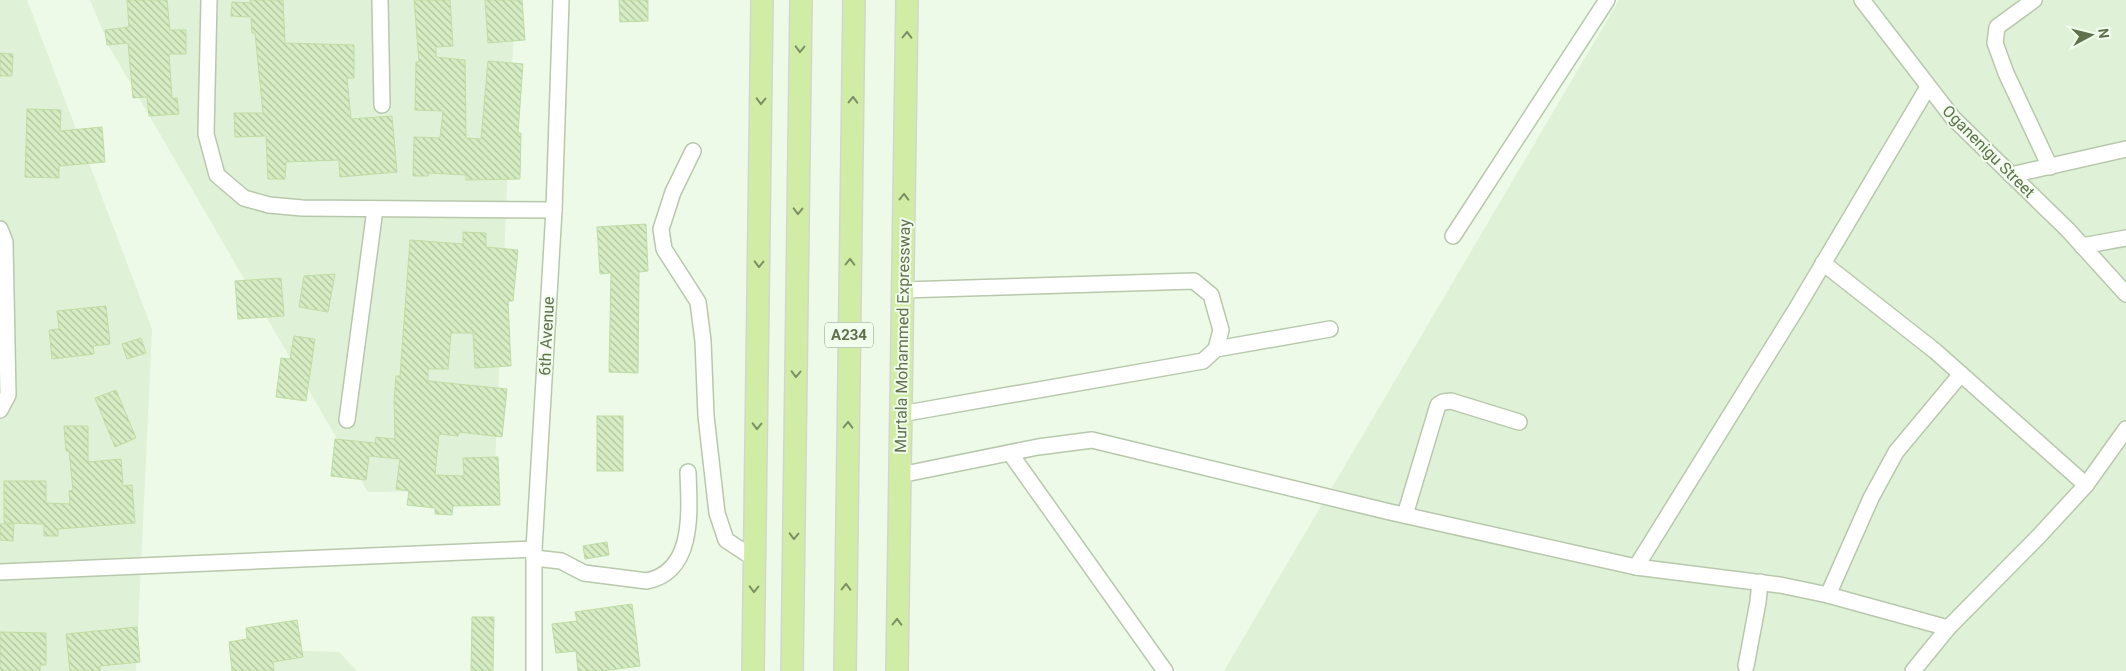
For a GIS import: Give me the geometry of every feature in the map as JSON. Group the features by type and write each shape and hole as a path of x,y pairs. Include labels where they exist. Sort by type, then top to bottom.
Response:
{"highway":[{"path":"753,671 762,0"},
{"path":"792,671 801,0"},
{"name":"A234","path":"845,671 854,0"},
{"name":"Murtala Mohammed Expressway","path":"897,671 907,0"}],"street":[{"path":"208,0 206,134 217,175 244,198 270,205 302,208 554,210"},
{"path":"380,0 382,105"},
{"name":"6th Avenue","path":"534,671 534,553 554,210 561,0"},
{"path":"1453,236 1606,0"},
{"name":"Oganenigu Street","path":"1862,0 1953,118 2082,246 2126,294"},
{"path":"2034,0 1998,27 1995,43 2050,167"},
{"path":"1636,567 1823,263 1928,87"},
{"path":"2011,175 2126,149"},
{"path":"693,151 673,192 661,229 664,249 698,302 703,340 706,416 717,513 726,540 755,559"},
{"path":"347,420 375,209"},
{"path":"0,229 5,242 8,395 0,410"},
{"path":"2082,246 2126,238"},
{"path":"1823,263 1961,374 2086,485"},
{"path":"903,290 1194,281 1211,295 1220,330 1216,350"},
{"path":"901,414 1203,361 1216,350 1330,329"},
{"path":"1828,595 1871,498 1896,452 1961,374"},
{"path":"1405,515 1438,405 1442,402 1451,401 1519,422"},
{"path":"1913,671 1948,628 2039,536 2086,485 2126,429"},
{"path":"900,475 1010,453 1092,440 1405,515 1636,567 1760,582 1828,595 1948,628"},
{"path":"1010,453 1164,671"},
{"path":"0,572 534,553 561,561 584,573 648,581 657,579 665,574 681,553 689,529 688,472"},
{"path":"1746,666 1760,582"}],"shaded area":[{"path":"0,0 27,0 152,329 136,671 0,671"},
{"path":"90,0 515,0 494,490 368,492 110,48"},
{"path":"1619,0 2126,0 2126,671 1224,671"},
{"path":"234,649 339,652 357,671 234,671"}],"building":[{"path":"127,0 167,0 170,30 186,30 186,54 169,54 172,98 177,98 179,114 149,116 147,97 133,98 128,43 107,45 105,30 129,27"},
{"path":"250,0 283,0 285,43 354,45 354,78 347,78 351,119 392,116 397,172 340,177 339,160 286,162 285,179 268,179 266,136 235,137 234,113 263,113 255,33 252,33 251,17 231,16 232,2 251,3"},
{"path":"414,0 450,0 453,46 436,47 436,57 465,60 466,138 481,139 488,61 523,64 518,133 521,133 520,179 466,180 466,175 429,173 428,176 413,176 414,137 440,138 443,111 415,110 416,62 419,62"},
{"path":"485,0 522,0 525,40 488,43"},
{"path":"619,0 648,0 648,21 620,22"},
{"path":"0,53 13,54 12,76 0,76"},
{"path":"27,109 61,110 60,131 102,127 105,162 59,166 59,178 25,177"},
{"path":"646,224 648,271 639,272 638,373 609,372 611,273 600,274 597,227"},
{"path":"463,232 486,233 486,247 518,250 513,301 508,301 511,366 475,368 473,333 451,333 448,369 428,369 428,381 507,389 502,437 459,432 458,436 439,434 435,475 464,476 463,458 498,457 500,505 453,506 452,515 435,514 435,508 407,505 409,491 396,489 400,459 369,456 366,480 331,476 335,439 375,443 376,437 395,439 394,400 396,376 400,376 410,240 463,244"},
{"path":"335,274 328,312 299,307 304,276"},
{"path":"281,278 284,316 238,319 235,281"},
{"path":"106,306 110,344 93,346 94,354 52,359 49,330 59,329 57,311"},
{"path":"294,336 315,339 306,401 276,397 281,358 290,359"},
{"path":"141,338 146,353 127,359 122,344"},
{"path":"116,390 136,438 115,447 95,398"},
{"path":"597,416 623,416 623,471 597,471"},
{"path":"64,426 88,426 88,462 121,459 123,486 132,485 135,523 58,529 58,536 44,536 44,524 4,523 4,481 46,481 46,503 70,504 69,491 73,490 69,451 66,451"},
{"path":"0,524 14,524 13,541 0,540"},
{"path":"607,542 609,555 585,559 583,546"},
{"path":"632,604 640,666 602,671 578,671 576,651 556,653 552,624 577,621 575,612"},
{"path":"472,617 494,617 493,671 471,671"},
{"path":"297,620 303,657 273,662 274,671 232,671 229,642 247,639 246,628"},
{"path":"137,627 140,662 100,666 100,671 70,671 66,634"},
{"path":"0,632 46,633 46,665 40,665 40,671 0,671"}]}
